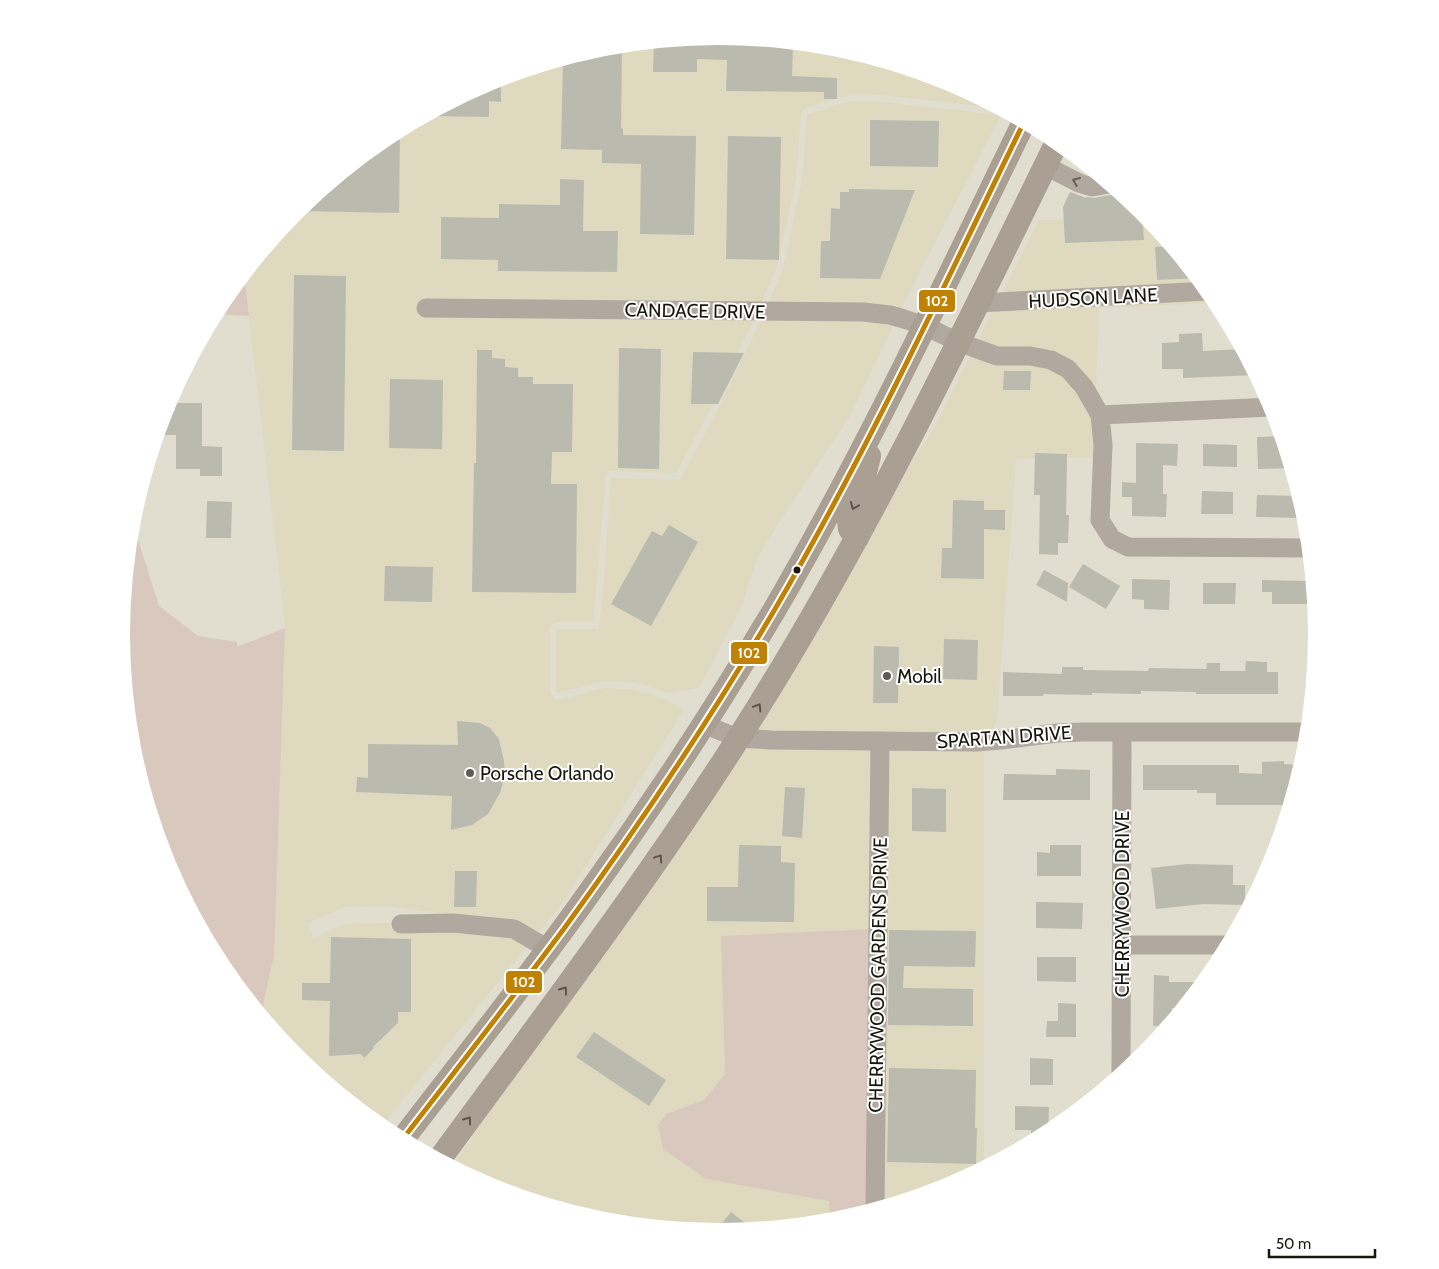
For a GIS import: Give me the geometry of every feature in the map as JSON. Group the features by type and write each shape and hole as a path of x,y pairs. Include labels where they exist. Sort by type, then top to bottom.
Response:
{"main road":[{"path":"407,1134 548,949 640,819 703,724 774,611 876,425 1021,128"},
{"path":"443,1155 621,912 695,805 809,623 908,442 1054,149"},
{"path":"857,538 850,529 849,520 861,488 876,425"}],"street":[{"path":"1046,166 1078,183 1092,187 1101,185"},
{"name":"HUDSON LANE","path":"978,303 1199,292"},
{"name":"CANDACE DRIVE","path":"426,308 868,312 890,315 925,326 958,342 997,356 1030,356 1051,360 1068,369 1084,388 1100,415"},
{"path":"1263,406 1100,415 1103,445 1100,520 1112,539 1128,547 1302,548"},
{"name":"SPARTAN DRIVE","path":"703,724 738,738 880,741 976,742 1057,733 1301,732"},
{"name":"CHERRYWOOD DRIVE","path":"1121,1065 1122,732"},
{"name":"CHERRYWOOD GARDENS DRIVE","path":"875,1203 880,741"},
{"path":"401,924 453,923 514,928 548,949"},
{"path":"1122,946 1220,946"}],"shaded area":[{"path":"681,46 758,46 835,56 909,76 980,106 881,95 852,94 803,110 801,114 796,179 777,267 761,303 419,300 419,316 754,319 708,414 676,473 611,471 606,474 593,622 557,622 551,625 550,693 554,699 558,700 604,688 627,689 666,700 684,710 560,907 538,933 526,924 514,920 454,915 386,906 345,907 308,923 313,938 346,924 385,923 452,932 512,937 528,945 386,1121 331,1078 276,1023 263,1006 274,955 285,623 245,285 276,246 303,218 331,191 361,167 392,144 425,124 494,90 530,76 604,56"},
{"path":"851,101 881,102 996,114 1000,117 907,297 849,418 757,558 742,606 699,688 668,693 641,684 604,681 556,693 556,629 599,629 611,478 680,480 714,417 783,269 802,180 807,115"},
{"path":"1039,220 1138,220 1163,246 1193,283 1002,294"},
{"path":"245,285 249,316 224,315"},
{"path":"1204,300 1207,303 1099,308 1096,392 1090,382 978,340 993,311"},
{"path":"971,355 1049,368 1064,376 1079,393 1094,423 1094,457 1016,459 997,720 991,733 752,730 879,513 935,427"},
{"path":"138,539 159,606 198,636 237,642 237,647 285,628 274,955 263,1006 229,962 209,929 175,860 161,824 141,750 131,673 131,596"},
{"path":"743,747 873,750 871,929 721,936 725,1074 704,1100 666,1114 706,1178 829,1201 830,1214 758,1223 681,1223 643,1219 604,1213 530,1193 456,1162 530,1048"},
{"path":"984,749 984,1161 945,1179 882,1201 888,750"},
{"path":"871,929 868,1205 830,1214 829,1201 706,1179 663,1149 658,1125 666,1114 704,1100 725,1074 721,936"}],"building":[{"path":"720,45 793,50 792,76 837,78 837,99 824,99 824,92 726,91 727,60 697,59 697,72 653,72 654,49"},
{"path":"622,53 621,128 623,129 623,135 696,136 694,235 640,234 641,164 602,163 602,150 561,149 563,66"},
{"path":"501,87 501,102 489,101 489,117 440,116"},
{"path":"870,120 939,121 938,167 870,166"},
{"path":"728,136 781,137 779,260 726,259"},
{"path":"400,139 399,213 310,211 331,191"},
{"path":"560,179 584,180 583,231 618,231 617,272 498,271 498,260 441,259 441,217 499,218 499,204 560,205"},
{"path":"849,189 915,190 880,279 820,278 821,241 830,241 831,208 840,209 840,192 849,192"},
{"path":"1070,192 1086,198 1111,195 1143,225 1144,240 1065,243 1063,207"},
{"path":"1163,246 1189,278 1157,280 1155,247"},
{"path":"294,275 346,276 344,451 292,450"},
{"path":"1202,333 1203,351 1235,349 1249,375 1183,378 1183,369 1162,369 1162,343 1179,342 1179,334"},
{"path":"619,348 661,349 659,469 618,468"},
{"path":"477,350 492,350 492,358 505,359 505,367 518,368 518,377 533,377 533,384 573,384 572,452 552,452 551,484 577,484 576,593 472,592"},
{"path":"693,352 744,353 718,404 691,404"},
{"path":"1004,371 1031,371 1030,390 1003,390"},
{"path":"390,379 443,380 442,449 389,448"},
{"path":"178,403 202,403 202,446 222,447 222,476 200,476 200,469 176,469 176,435 165,435"},
{"path":"1275,436 1285,468 1258,469 1257,437"},
{"path":"1136,443 1178,444 1177,466 1163,465 1163,494 1167,494 1166,517 1132,516 1132,497 1122,497 1122,482 1136,483"},
{"path":"1203,444 1237,445 1237,467 1203,466"},
{"path":"1035,453 1067,454 1066,515 1069,515 1068,543 1058,543 1058,555 1039,554 1040,495 1034,495"},
{"path":"1202,491 1233,492 1233,514 1201,514"},
{"path":"1257,495 1292,496 1298,518 1256,517"},
{"path":"953,500 984,501 984,510 1005,510 1005,530 984,529 984,579 941,578 942,548 952,548"},
{"path":"207,501 232,502 231,538 206,538"},
{"path":"669,525 698,542 651,626 611,604 652,531 662,536"},
{"path":"1083,564 1120,586 1106,609 1069,587"},
{"path":"385,566 433,567 432,602 384,601"},
{"path":"1044,570 1068,583 1067,602 1036,585"},
{"path":"1132,579 1170,580 1169,610 1144,609 1144,600 1132,599"},
{"path":"1262,580 1306,581 1308,604 1272,604 1272,592 1262,592"},
{"path":"1203,583 1236,583 1235,604 1203,604"},
{"path":"944,639 978,640 977,680 943,679"},
{"path":"874,646 899,647 898,703 873,703"},
{"path":"1246,661 1267,662 1267,672 1278,672 1278,694 1196,694 1196,692 1141,691 1141,694 1092,693 1092,695 1043,694 1043,696 1003,696 1003,672 1062,674 1062,667 1083,667 1083,670 1148,671 1149,668 1206,669 1207,663 1220,663 1220,671 1245,671"},
{"path":"457,721 480,723 490,728 499,739 505,775 500,793 488,814 472,825 451,830 452,796 356,792 357,777 368,778 368,744 458,745"},
{"path":"1284,761 1284,764 1294,765 1284,805 1216,805 1216,793 1197,793 1197,790 1143,790 1143,765 1239,765 1239,773 1262,774 1262,762"},
{"path":"1056,769 1090,770 1090,800 1003,800 1004,774 1056,775"},
{"path":"785,787 805,788 802,838 782,836"},
{"path":"912,788 946,789 946,832 912,831"},
{"path":"739,845 781,846 781,862 795,863 794,922 707,921 707,887 738,887"},
{"path":"1050,845 1081,845 1081,876 1037,876 1037,852 1050,853"},
{"path":"1187,864 1233,865 1233,885 1245,885 1245,901 1243,905 1203,904 1156,909 1151,868"},
{"path":"455,871 477,871 476,907 454,907"},
{"path":"1036,902 1083,903 1082,929 1036,928"},
{"path":"889,930 976,931 975,967 904,966 903,988 973,989 973,1026 888,1025"},
{"path":"331,937 411,939 411,1012 398,1012 398,1023 364,1058 361,1054 329,1056 330,1001 302,1000 302,983 330,983"},
{"path":"1037,957 1076,957 1076,982 1037,981"},
{"path":"1154,975 1169,976 1169,982 1195,982 1175,1008 1172,1008 1172,1012 1163,1023 1160,1026 1153,1026"},
{"path":"1058,1003 1076,1004 1076,1037 1046,1037 1047,1021 1058,1021"},
{"path":"594,1032 666,1080 649,1106 576,1057"},
{"path":"1030,1058 1053,1059 1053,1085 1030,1085"},
{"path":"889,1068 976,1070 976,1164 887,1162"},
{"path":"1015,1106 1049,1107 1047,1125 1031,1135 1031,1130 1015,1130"},
{"path":"731,1212 746,1223 721,1224"}],"transit line":[{"name":"102","path":"407,1134 563,930 646,812 725,692 809,550 841,490 934,307 1021,128"}],"place":[{"name":"Mobil","path":"887,676"},
{"name":"Porsche Orlando","path":"470,773"}]}
